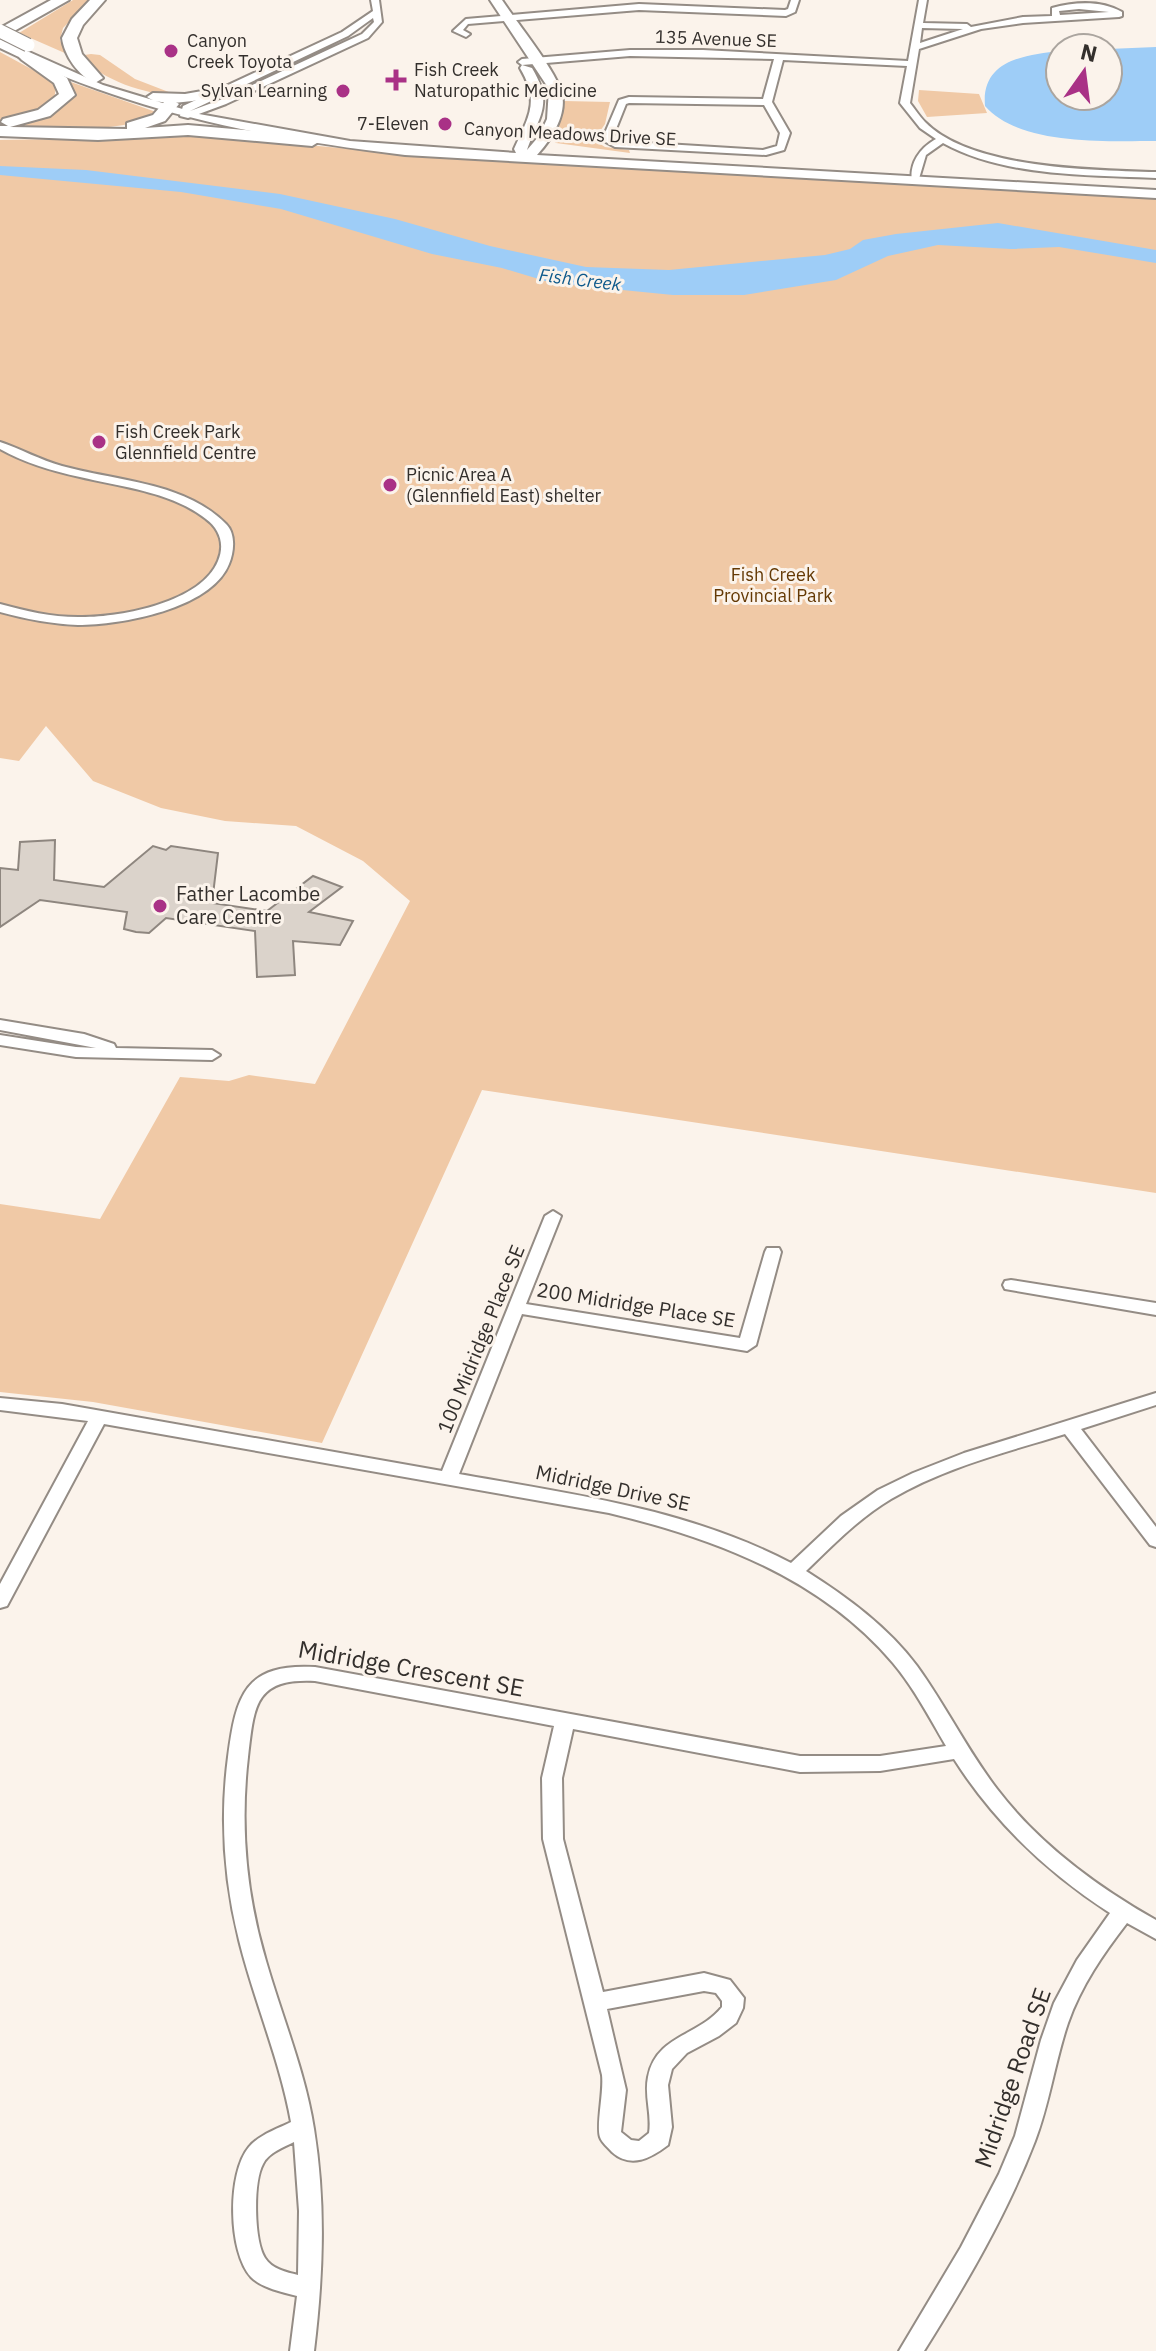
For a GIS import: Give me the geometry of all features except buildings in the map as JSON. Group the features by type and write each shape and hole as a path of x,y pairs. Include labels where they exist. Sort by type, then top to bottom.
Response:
{"highway":[{"path":"0,21 37,0"},
{"path":"0,37 22,27 27,20 62,0"},
{"path":"95,78 72,55 68,42 70,29 98,0"},
{"path":"0,123 44,113 67,95 61,81 24,51"},
{"path":"0,131 121,130 182,110"},
{"path":"76,132 98,135 188,130 312,141"}],"main road":[{"path":"481,0 539,89 541,101 522,154"},
{"path":"496,0 555,89 558,102 540,144 522,154"},
{"name":"Canyon Meadows Drive SE","path":"0,37 114,95 312,141 405,151 522,154 1156,186"},
{"name":"Canyon Meadows Drive SE","path":"24,51 182,110 352,137 469,146 522,154"},
{"path":"153,97 221,97 227,108 267,125"},
{"path":"469,146 507,143 527,133"},
{"name":"Canyon Meadows Drive SE","path":"540,144 596,154 1156,194"}],"street":[{"path":"182,110 328,54 365,36 378,22 375,0"},
{"path":"466,34 457,31 466,22 508,17 637,4 786,13 792,10 795,0"},
{"path":"923,0 905,103 920,126 984,156 1027,165 1156,175"},
{"path":"920,25 980,27 1056,17 1119,14 1110,9 1062,7 1055,10 1056,17"},
{"path":"182,110 221,97 345,34 377,12"},
{"path":"916,47 980,27"},
{"path":"309,50 328,54"},
{"name":"135 Avenue SE","path":"522,62 630,53 910,64"},
{"path":"767,102 629,100 622,102 607,140 615,144 774,151 781,148 785,133 767,102 779,57"},
{"path":"915,176 926,147 943,139"},
{"path":"0,445 46,465 161,494 195,507 224,529 229,553 211,582 173,602 132,615 81,621 42,618 0,608"},
{"path":"0,1025 84,1039 122,1052"},
{"path":"0,1040 76,1052 212,1055"},
{"name":"100 Midridge Place SE","path":"448,1478 553,1216"},
{"name":"200 Midridge Place SE","path":"518,1308 747,1345 773,1252"},
{"path":"1011,1285 1156,1309"},
{"path":"794,1572 847,1521 884,1495 970,1457 1156,1399"},
{"name":"Midridge Drive SE","path":"0,1404 99,1417 448,1478 665,1519 727,1539 794,1572 847,1608 888,1646 934,1703 959,1750 986,1790 1020,1830 1070,1875 1156,1930"},
{"path":"0,1601 99,1417"},
{"path":"1069,1426 1156,1540"},
{"name":"Midridge Crescent SE","path":"302,2351 311,2289 311,2212 303,2127 285,2048 256,1962 241,1901 233,1798 245,1710 250,1696 264,1680 297,1672 800,1764 903,1763 959,1750"},
{"path":"565,1722 552,1778 553,1839 596,2002 615,2090 610,2135 626,2150 651,2148 662,2133 656,2091 669,2054 684,2041 729,2018 733,1998 722,1986 704,1982 596,2002"},
{"name":"Midridge Road SE","path":"911,2351 940,2305 1019,2153 1038,2099 1064,2004 1080,1972 1124,1911"},
{"path":"303,2127 254,2157 247,2176 246,2236 249,2259 260,2272 311,2289"}],"green space":[{"path":"73,0 91,0 63,28 60,40 67,54 19,33"},
{"path":"0,52 46,77 56,87 54,100 37,111 0,120"},
{"path":"100,55 135,79 179,96 138,89 112,79 78,56"},
{"path":"65,80 156,112 143,120 107,127 9,126 52,111"},
{"path":"919,90 979,94 987,113 927,117 918,101"},
{"path":"564,101 610,102 605,124 594,140 605,147 629,150 630,153 556,143 551,139"},
{"name":"Fish Creek Provincial Park","path":"167,132 404,154 1156,197 1156,1193 482,1090 322,1443 93,1402 0,1392 0,1204 100,1219 180,1077 229,1081 249,1075 315,1084 410,901 363,861 296,826 225,821 161,808 93,781 46,726 19,761 0,758 0,140 120,138"}],"water":[{"path":"1156,47 1156,141 1090,140 1042,135 1000,119 985,106 990,79 998,69 1020,58 1044,53 1044,112 1124,112 1124,48"},
{"name":"Fish Creek","path":"0,166 86,170 280,194 586,267 669,270 825,255 850,249 863,240 998,223 1156,250 1156,263 1059,247 1011,249 938,245 888,256 836,280 744,295 673,295 552,283 502,268 432,254 281,209 181,192 0,175"}],"place":[{"name":"Canyon Creek Toyota","path":"171,51"},
{"name":"Fish Creek Naturopathic Medicine","path":"396,80"},
{"name":"Sylvan Learning","path":"343,91"},
{"name":"7-Eleven","path":"445,124"},
{"name":"Fish Creek Park Glennfield Centre","path":"99,442"},
{"name":"Picnic Area A (Glennfield East) shelter","path":"390,485"},
{"name":"Father Lacombe Care Centre","path":"160,906"}]}
